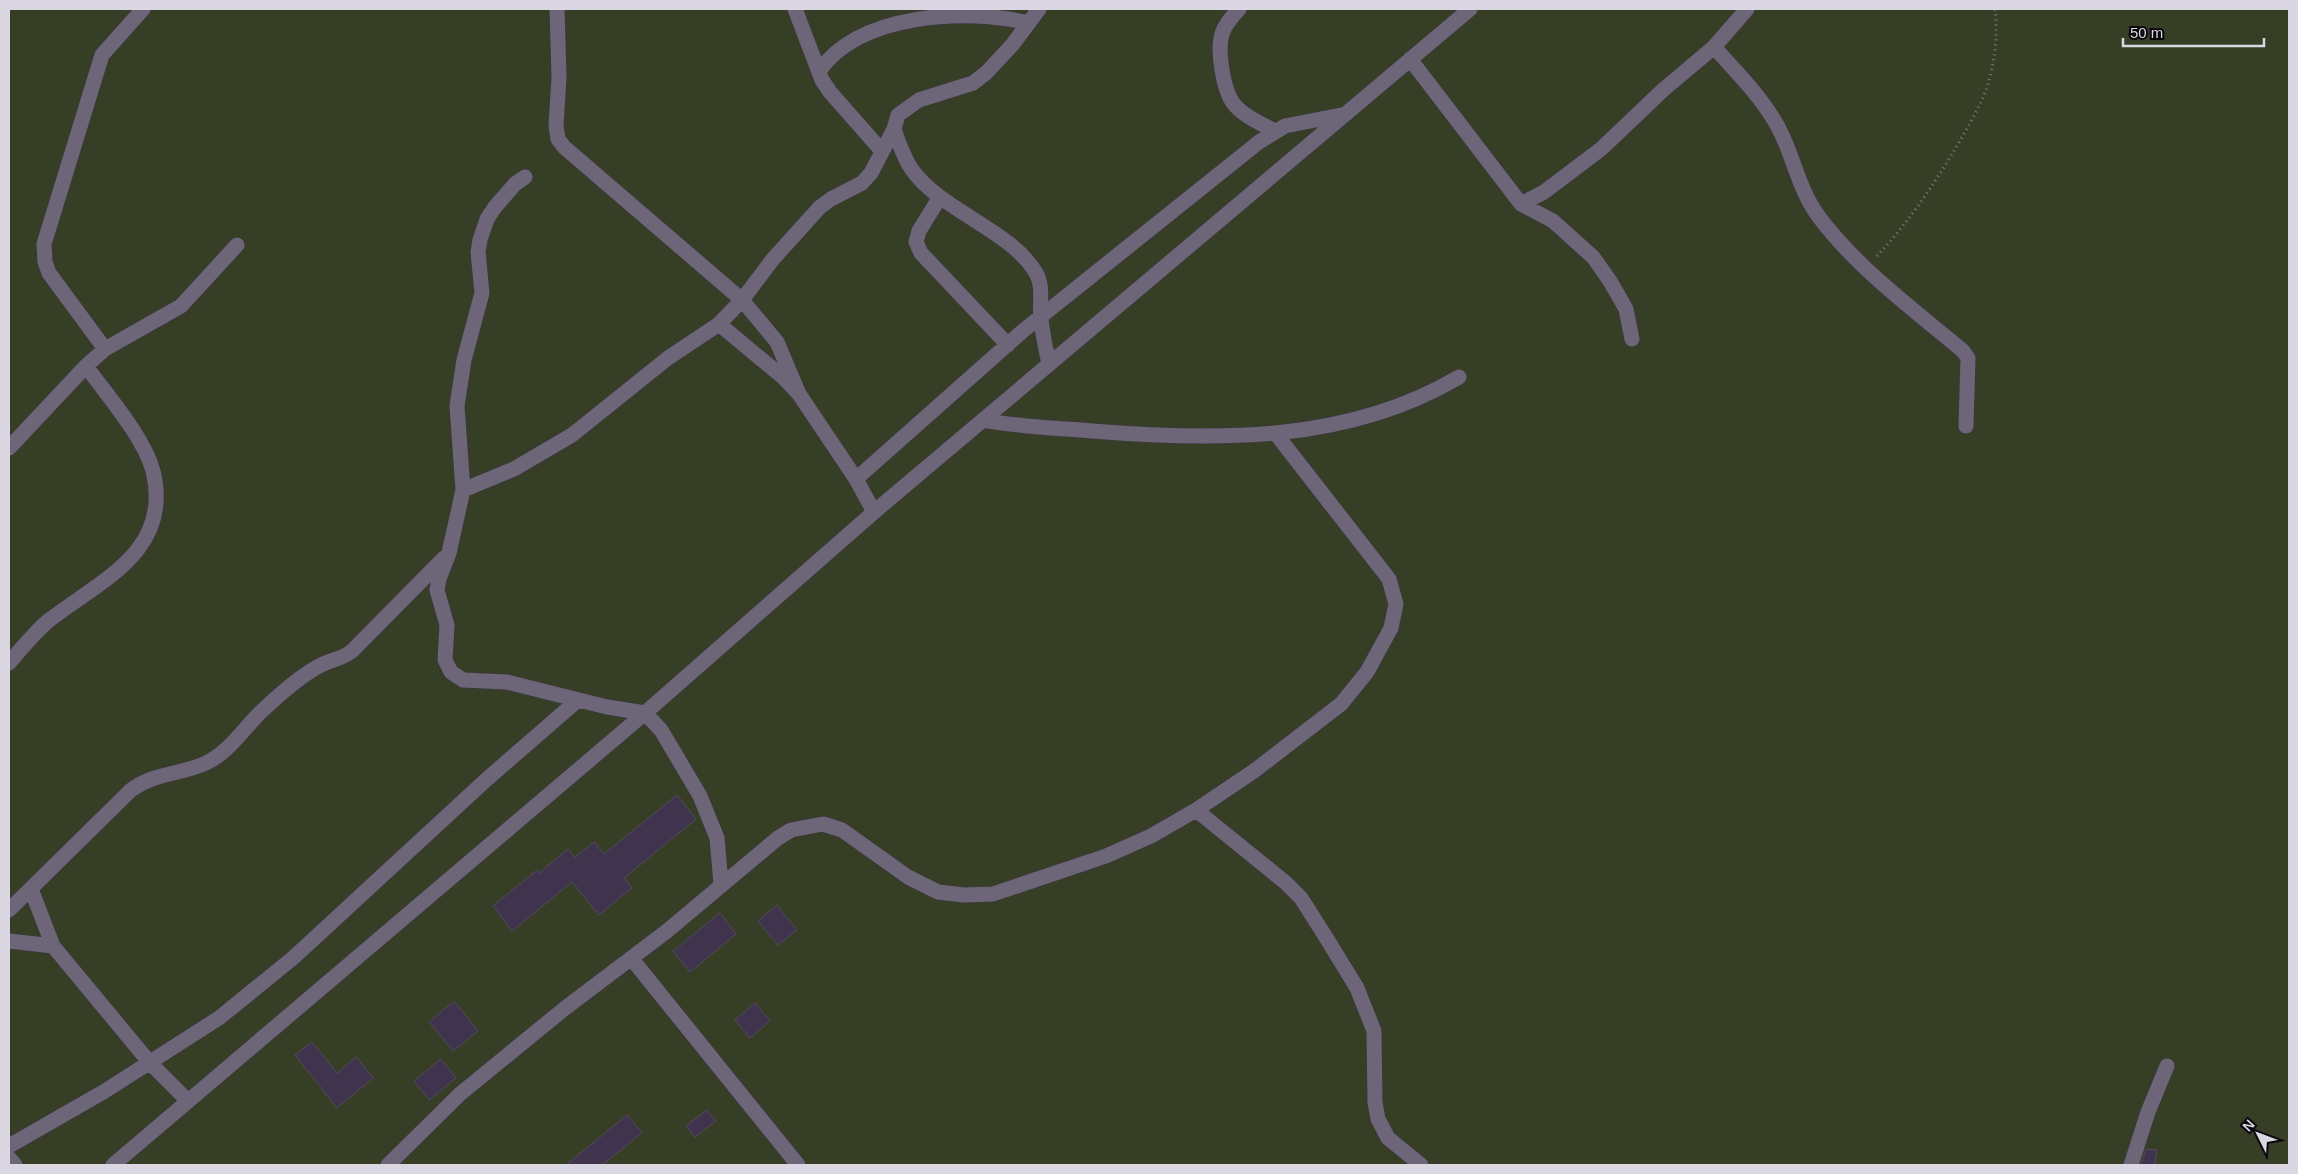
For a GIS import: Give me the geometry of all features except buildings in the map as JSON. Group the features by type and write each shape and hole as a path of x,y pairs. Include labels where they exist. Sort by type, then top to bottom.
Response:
{"street":[{"path":"105,349 49,273 44,262 44,244 102,55 143,9"},
{"path":"557,9 559,77 556,126 558,139 564,147 742,300 777,342 799,394"},
{"path":"795,9 819,71 830,92 881,150"},
{"path":"463,490 514,469 572,435 668,358 719,324 742,300 773,259 820,207 862,183 871,173 881,150 894,130 898,115 907,106 919,100 973,83 986,73 1039,9"},
{"path":"1239,9 1225,26 1221,36 1222,73 1226,91 1233,103 1246,115 1275,131"},
{"path":"113,1165 645,713 874,512 1470,9"},
{"path":"1521,204 1544,192 1601,148 1663,90 1714,47 1746,9"},
{"path":"819,71 827,59 845,46 868,32 891,24 988,16 1029,23"},
{"path":"1714,47 1768,110 1783,136 1801,185 1818,216 1842,244 1866,267 1963,351 1968,358 1966,426"},
{"path":"1410,59 1521,204 1553,221 1594,257 1626,308 1632,339"},
{"path":"856,479 1040,317 1275,131 1285,126 1348,113"},
{"path":"894,130 913,172 940,198 975,221 1027,261 1037,274 1040,289 1040,317 1049,364"},
{"path":"525,177 511,188 487,219 478,252 482,293 464,360 457,406 463,490 449,553 437,590 447,625 445,660 451,672 463,680 507,682 578,700 645,713 661,730 700,796 717,838 721,884"},
{"path":"940,198 919,231 916,242 921,253 1008,345"},
{"path":"9,448 86,366 105,349 181,306 237,245"},
{"path":"719,324 784,378 799,394 856,479 874,512"},
{"path":"9,663 48,622 111,577 131,559 148,535 154,517 156,498 153,471 131,428 86,366"},
{"path":"983,420 1019,427 1175,436 1276,434 1381,413 1422,398 1459,377"},
{"path":"388,1165 460,1094 684,918 721,884 778,838 791,830 823,824 842,830 908,877 938,892 964,896 993,894 1106,856 1151,836 1196,810 1254,771 1342,704 1367,672 1391,628 1396,604 1389,579 1276,434"},
{"path":"9,910 131,790 155,776 206,763 218,756 263,709 283,692 321,665 343,658 449,553"},
{"path":"9,1146 150,1063 219,1018 287,963 487,779 578,700"},
{"path":"1196,810 1286,883 1300,898 1327,939 1357,988 1374,1031 1375,1102 1378,1120 1388,1138 1421,1165"},
{"path":"31,889 53,946 150,1063 188,1102"},
{"path":"9,941 53,946"},
{"path":"631,958 798,1165"},
{"path":"2131,1165 2148,1112 2167,1066"},
{"path":"9,1158 15,1165"}],"path":[{"path":"1866,267 1889,243 1921,201 1948,162 1974,116 1988,85 1996,46 1994,9"}],"green space":[{"path":"9,9 2289,9 2289,1165 9,1165"}]}
